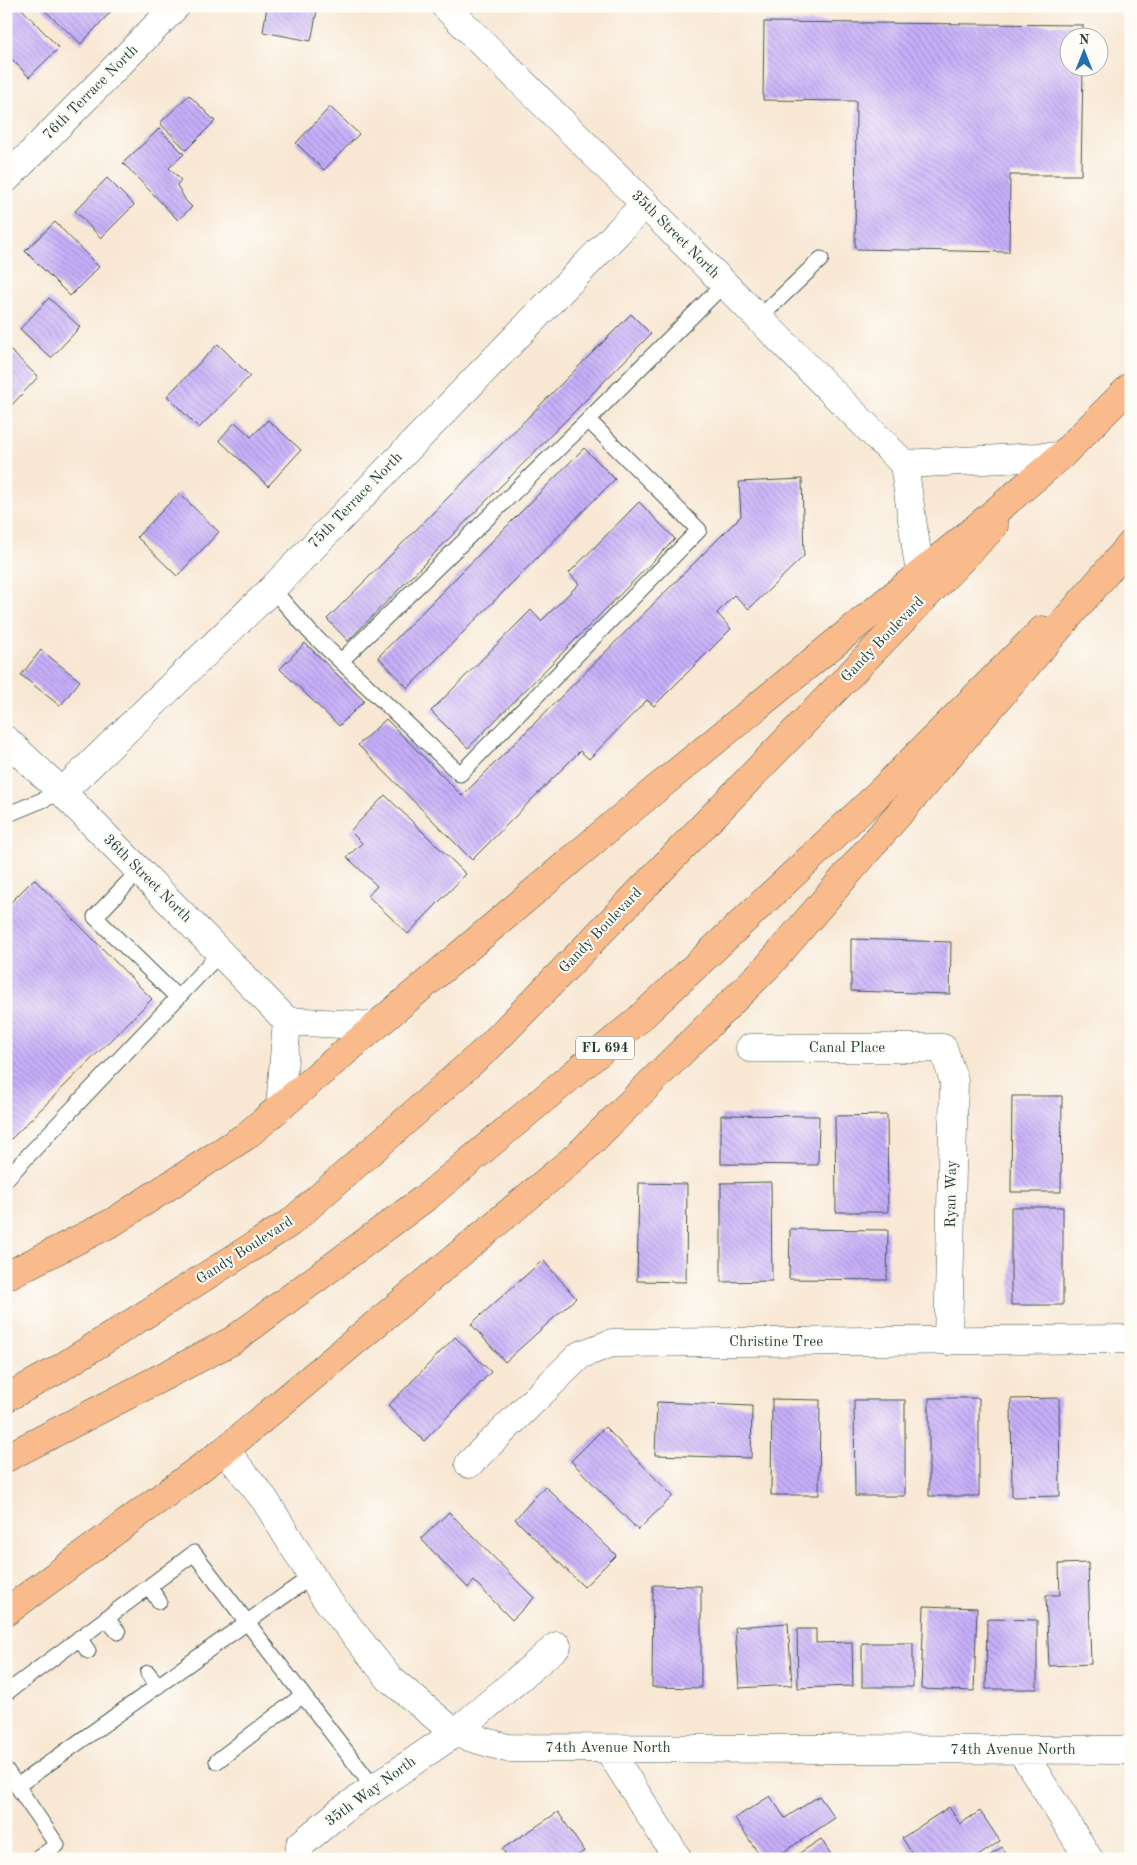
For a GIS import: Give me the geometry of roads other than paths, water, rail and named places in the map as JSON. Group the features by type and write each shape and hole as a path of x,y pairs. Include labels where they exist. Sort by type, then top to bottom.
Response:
{"main road":[{"name":"Gandy Boulevard","path":"6,1398 54,1372 290,1223 489,1047 1131,386"},
{"path":"6,1276 114,1222 246,1136 628,812 920,574 1061,456"},
{"path":"6,1612 225,1450 580,1154 775,957 1131,543"},
{"name":"FL 694","path":"6,1458 232,1341 429,1195 638,1020 869,803 1131,543"},
{"path":"6,1594 55,1575"}],"street":[{"name":"76th Terrace North","path":"6,179 176,6"},
{"name":"35th Street North","path":"446,6 904,464"},
{"name":"75th Terrace North","path":"62,792 272,589 645,204"},
{"path":"920,574 904,464 1061,456"},
{"name":"36th Street North","path":"6,740 62,792 287,1021"},
{"path":"280,1108 287,1021 376,1026"},
{"name":"Canal Place","path":"750,1048 944,1048"},
{"name":"Ryan Way","path":"944,1048 954,1081 948,1341"},
{"name":"Christine Tree","path":"469,1464 580,1355 612,1343 1131,1339"},
{"name":"74th Avenue North","path":"225,1450 265,1500 324,1596 389,1678 455,1732 506,1748 1131,1750"},
{"name":"35th Way North","path":"300,1859 300,1845 342,1810 455,1732 557,1646"},
{"path":"608,1749 678,1859"},
{"path":"1021,1750 1089,1859"}],"lane":[{"path":"759,318 821,260"},
{"path":"341,661 588,420 724,284"},
{"path":"272,589 310,632 460,774 699,530 588,420"},
{"path":"6,815 62,792"},
{"path":"139,871 95,917 178,998"},
{"path":"6,1179 220,954"},
{"path":"6,1693 40,1675 80,1638 194,1553 374,1788"},
{"path":"17,1786 80,1734 124,1702 158,1686 195,1651 248,1622 312,1576"},
{"path":"149,1586 159,1601"},
{"path":"106,1618 118,1632"},
{"path":"80,1638 88,1651"},
{"path":"148,1673 158,1686"},
{"path":"217,1761 303,1695"},
{"path":"6,1770 57,1845 37,1859"}]}
